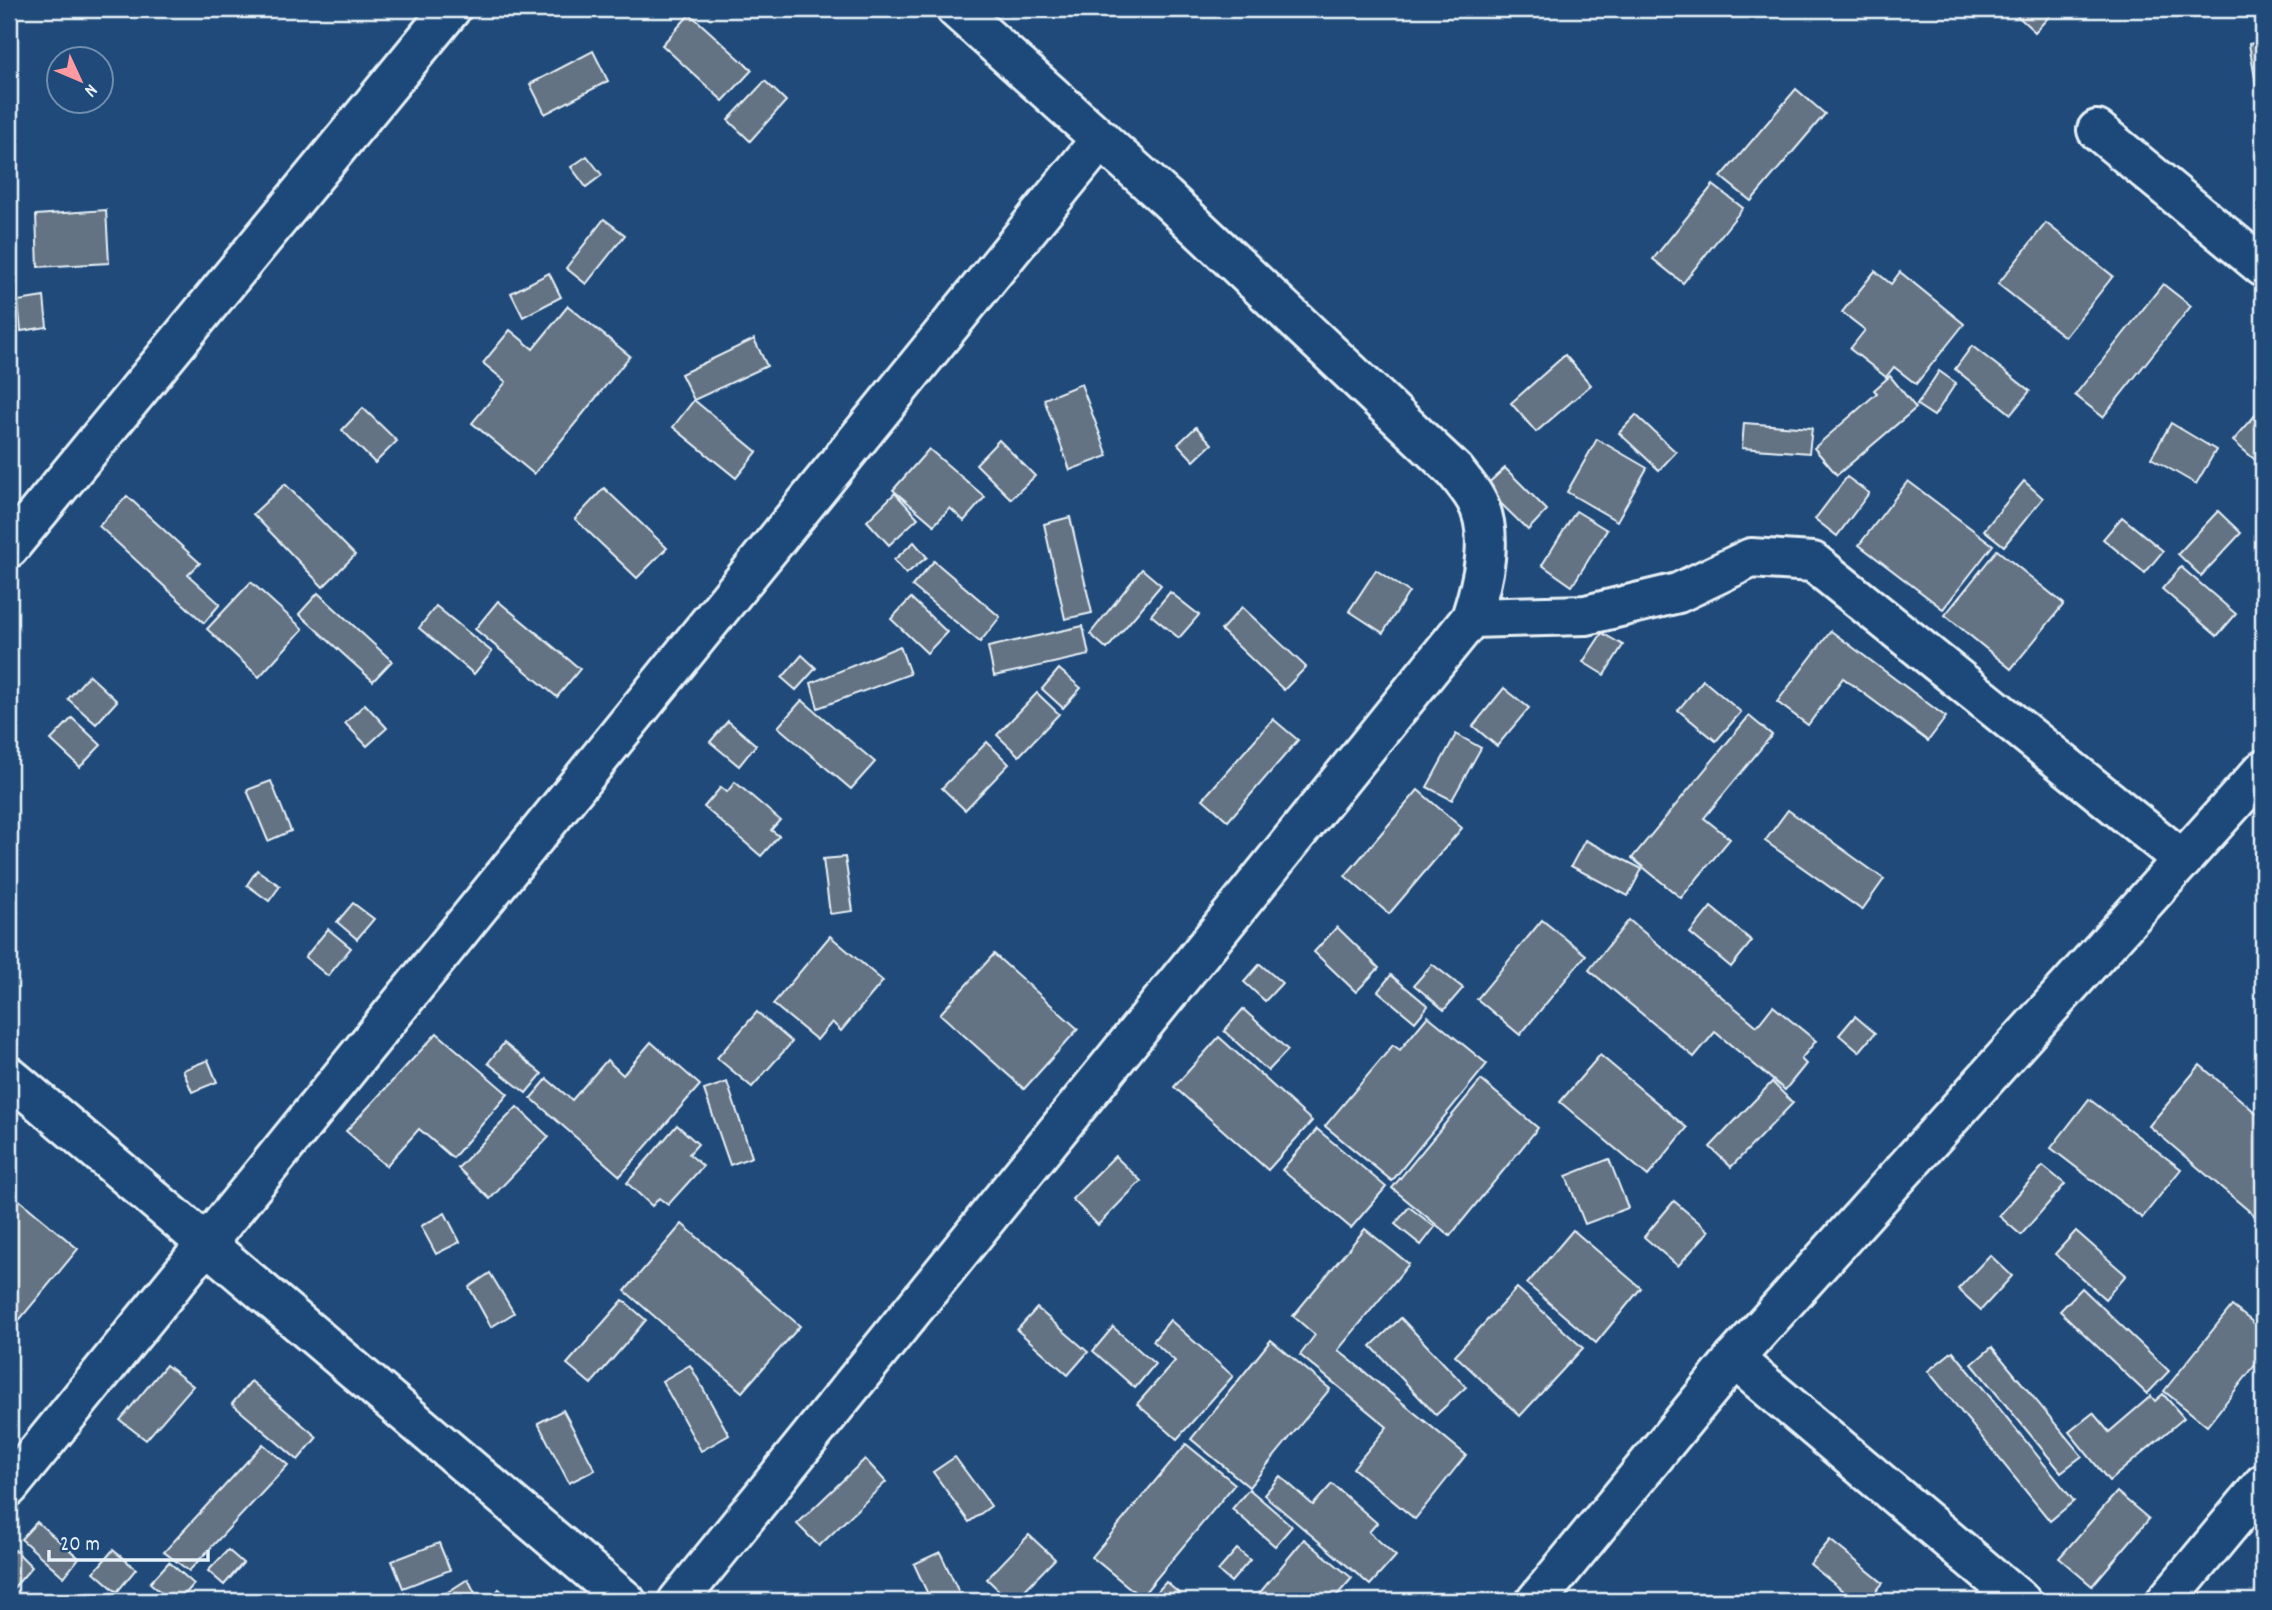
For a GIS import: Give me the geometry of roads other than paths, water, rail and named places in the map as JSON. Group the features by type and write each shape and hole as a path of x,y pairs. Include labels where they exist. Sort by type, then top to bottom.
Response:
{"street":[{"path":"9,548 451,9"},
{"path":"678,1601 1471,618 1485,576 1485,535 1477,501 1455,471 1101,139 956,9"},
{"path":"2097,130 2263,267"},
{"path":"9,1488 1101,139"},
{"path":"1471,618 1586,615 1678,593 1751,558 1813,562 2183,860"},
{"path":"1536,1601 1734,1359 2263,770"},
{"path":"9,1076 626,1601"},
{"path":"1734,1359 2021,1601"},
{"path":"2166,1601 2263,1484"}]}
